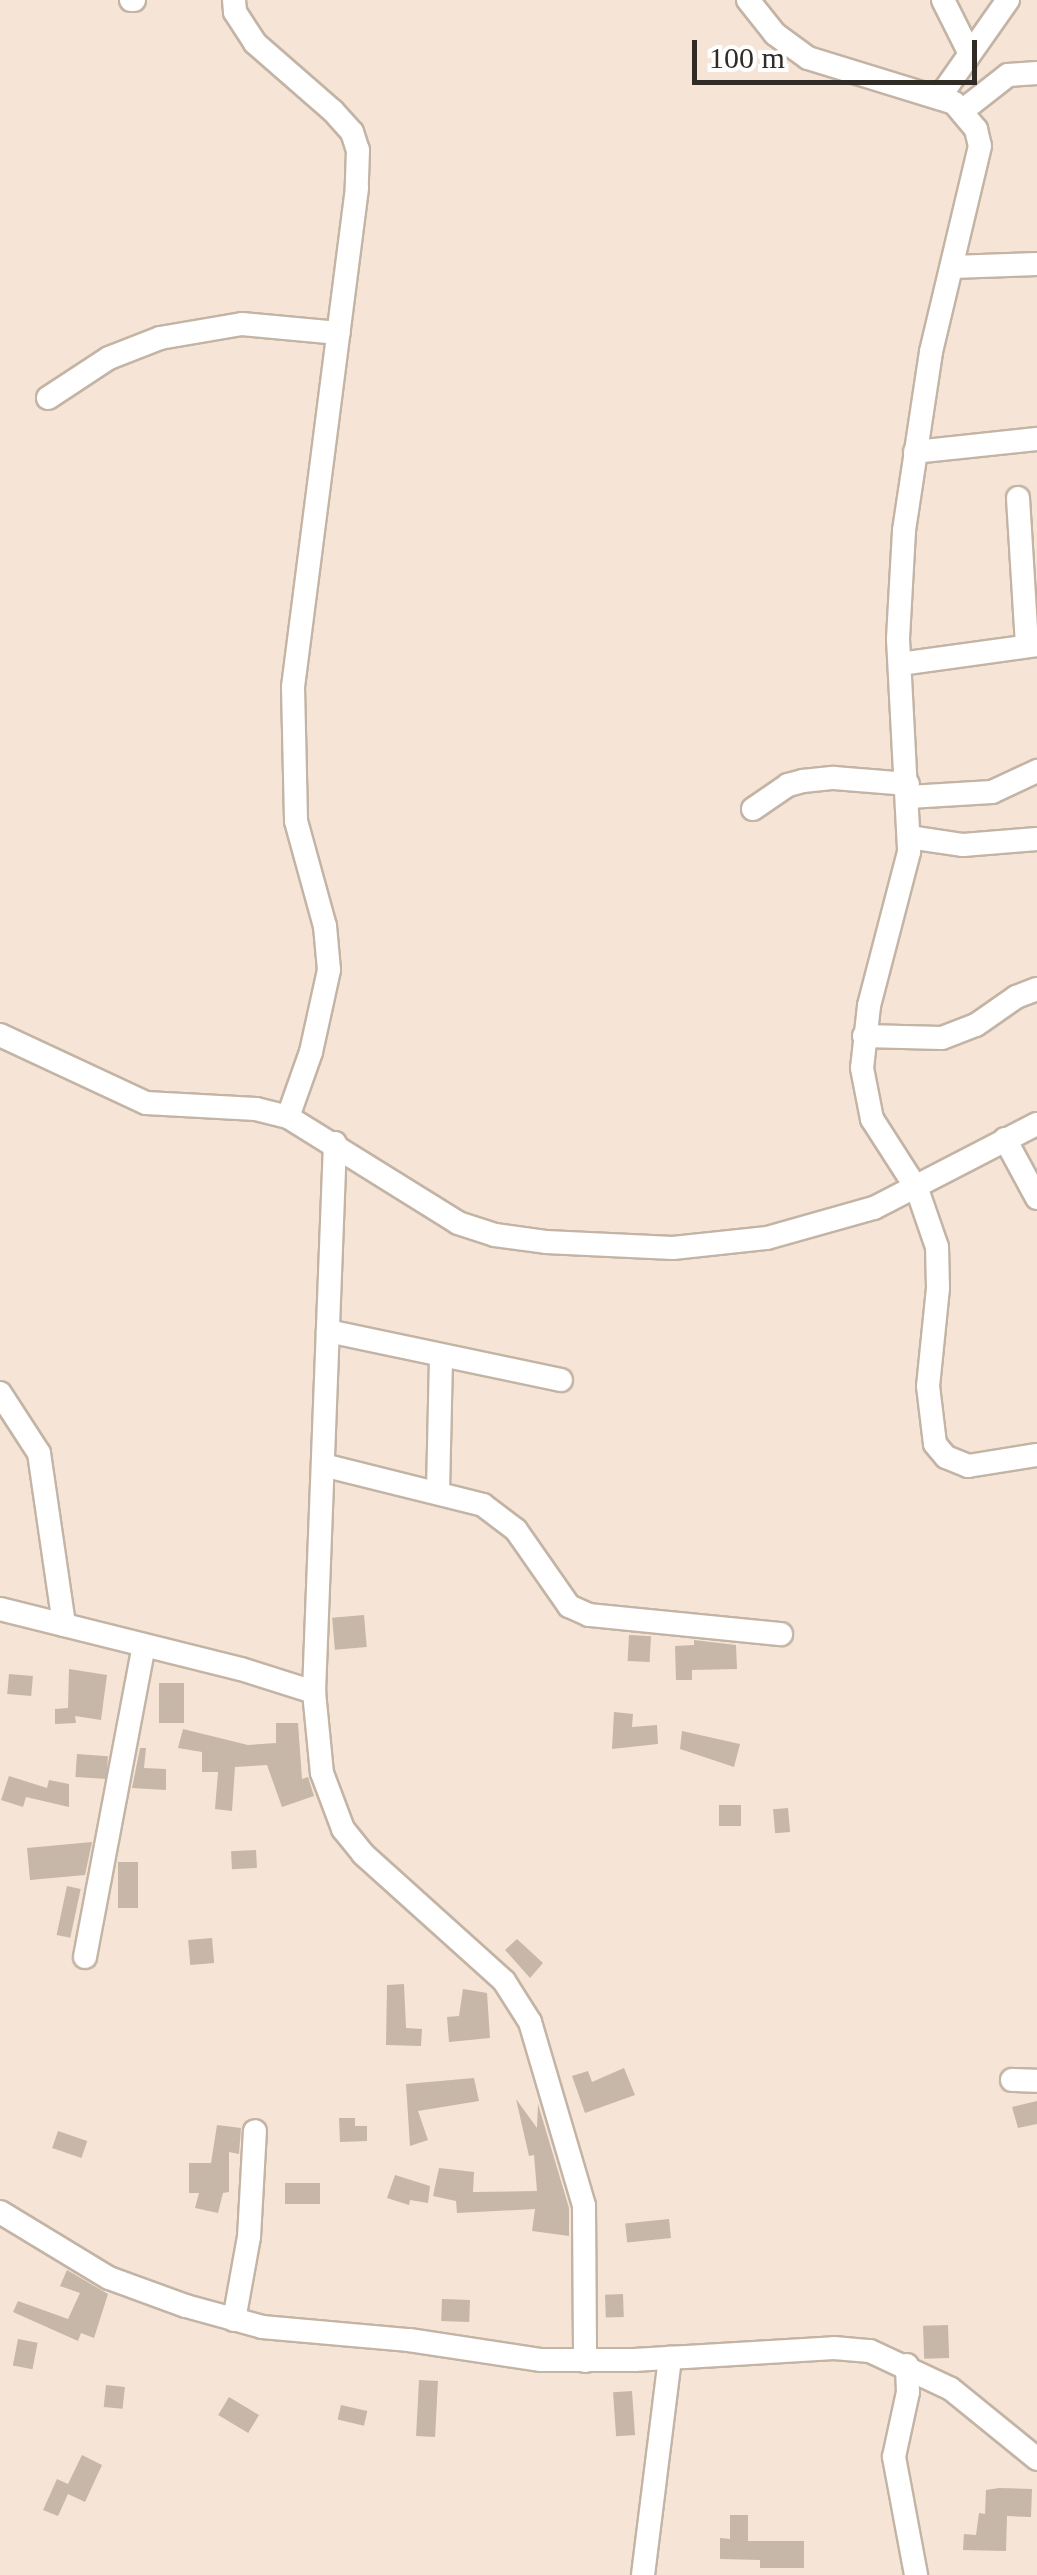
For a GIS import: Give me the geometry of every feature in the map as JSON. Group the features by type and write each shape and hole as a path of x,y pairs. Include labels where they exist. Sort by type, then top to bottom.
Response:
{"street":[{"path":"234,0 235,12 255,43 333,110 352,132 358,150 339,333 293,686 296,821 325,926 329,970 311,1052 288,1117"},
{"path":"748,0 775,34 808,58 939,98 962,111 976,129 980,157 931,352 904,531 900,664 910,837 906,872 864,1036 864,1093 872,1119 917,1188 937,1248 938,1288 928,1386 935,1444 946,1457 968,1466 1037,1456"},
{"path":"943,0 970,54"},
{"path":"939,98 1008,0"},
{"path":"962,111 1008,75 1037,73"},
{"path":"952,267 1037,264"},
{"path":"48,398 109,358 160,338 242,324 339,333"},
{"path":"915,452 1037,439"},
{"path":"900,664 1032,645 1018,498"},
{"path":"754,810 788,785 803,781 834,778 908,790 992,792 1037,770"},
{"path":"910,837 963,845 1037,839"},
{"path":"864,1036 942,1038 976,1025 1002,1005 1037,989"},
{"path":"0,1035 146,1103 256,1109 288,1117 458,1223 494,1235 546,1242 674,1248 734,1243 818,1226 917,1188 1037,1124"},
{"path":"1005,1138 1037,1198"},
{"path":"335,1144 314,1692 322,1773 343,1829 396,1888 504,1981 530,2022 584,2206 586,2362"},
{"path":"328,1331 560,1380"},
{"path":"438,1491 441,1357"},
{"path":"0,1393 39,1453 64,1625"},
{"path":"322,1465 483,1504 532,1550 569,1606 588,1615 781,1634"},
{"path":"0,1610 314,1692"},
{"path":"86,1956 144,1646"},
{"path":"1012,2080 1037,2081"},
{"path":"234,2320 248,2236 255,2130"},
{"path":"0,2212 109,2278 234,2320 286,2330 586,2362 852,2348 908,2365 951,2389 1037,2459"},
{"path":"642,2575 670,2358"},
{"path":"908,2365 908,2392 894,2457 916,2575"}],"building":[{"path":"364,1615 367,1647 335,1650 332,1618"},
{"path":"629,1635 651,1636 650,1662 628,1661"},
{"path":"694,1640 736,1645 737,1669 692,1670 692,1680 676,1680 675,1646 694,1645"},
{"path":"69,1669 107,1675 101,1720 75,1716 76,1723 55,1724 55,1709 68,1708"},
{"path":"9,1674 33,1676 31,1696 7,1694"},
{"path":"159,1683 184,1683 184,1723 159,1723"},
{"path":"614,1712 633,1714 632,1727 657,1725 658,1744 612,1749"},
{"path":"276,1723 298,1723 302,1779 308,1777 314,1796 282,1807 267,1765 235,1767 232,1811 215,1809 218,1772 202,1772 202,1752 178,1748 183,1729 248,1745 276,1743"},
{"path":"682,1731 740,1744 734,1767 680,1749"},
{"path":"140,1748 146,1748 144,1768 166,1769 166,1790 132,1788"},
{"path":"77,1754 108,1756 106,1779 75,1777"},
{"path":"9,1776 47,1788 49,1780 69,1784 69,1807 26,1797 23,1807 1,1800"},
{"path":"719,1805 741,1805 741,1826 719,1826"},
{"path":"788,1808 790,1832 775,1833 773,1809"},
{"path":"92,1842 85,1875 30,1880 27,1848"},
{"path":"256,1850 257,1868 232,1869 231,1851"},
{"path":"118,1862 138,1862 138,1908 118,1908"},
{"path":"67,1886 81,1889 70,1938 57,1935"},
{"path":"212,1938 214,1963 190,1965 188,1940"},
{"path":"517,1939 543,1963 530,1978 505,1950"},
{"path":"404,1984 406,2028 422,2029 421,2046 386,2045 387,1985"},
{"path":"463,1989 487,1993 490,2038 449,2042 447,2017 459,2016"},
{"path":"624,2068 635,2095 585,2113 572,2076 588,2071 592,2082"},
{"path":"474,2078 479,2101 418,2111 428,2140 410,2146 406,2084"},
{"path":"516,2099 537,2128 538,2104 569,2208 569,2236 532,2231 535,2209 457,2213 456,2201 433,2196 439,2168 474,2172 473,2192 537,2191 534,2155 529,2156"},
{"path":"1037,2101 1037,2124 1018,2128 1012,2107"},
{"path":"339,2118 355,2118 355,2126 367,2126 367,2141 340,2142"},
{"path":"217,2125 241,2128 239,2154 229,2152 229,2192 223,2193 218,2213 195,2208 199,2193 189,2193 189,2163 211,2163"},
{"path":"58,2131 87,2141 81,2158 52,2148"},
{"path":"395,2175 430,2186 428,2203 410,2200 409,2205 387,2198"},
{"path":"285,2183 320,2183 320,2204 285,2204"},
{"path":"669,2219 671,2238 627,2242 625,2224"},
{"path":"67,2270 108,2294 94,2338 81,2333 78,2341 13,2312 18,2301 68,2319 80,2293 60,2286"},
{"path":"623,2294 624,2317 606,2318 605,2295"},
{"path":"442,2299 470,2300 469,2322 441,2321"},
{"path":"948,2325 949,2358 924,2359 923,2326"},
{"path":"18,2339 38,2343 32,2369 13,2366"},
{"path":"419,2380 438,2381 435,2437 416,2436"},
{"path":"106,2385 125,2387 123,2409 104,2407"},
{"path":"632,2391 635,2435 616,2436 613,2392"},
{"path":"229,2397 259,2415 248,2433 218,2415"},
{"path":"341,2405 367,2411 364,2426 338,2420"},
{"path":"82,2455 102,2465 85,2502 68,2494 58,2516 43,2510 57,2479 68,2484"},
{"path":"1032,2489 1031,2517 1007,2516 1006,2551 963,2550 964,2534 976,2535 979,2513 985,2514 986,2490"},
{"path":"730,2515 748,2515 748,2541 804,2541 804,2568 760,2568 760,2560 720,2559 720,2538 730,2539"}]}
